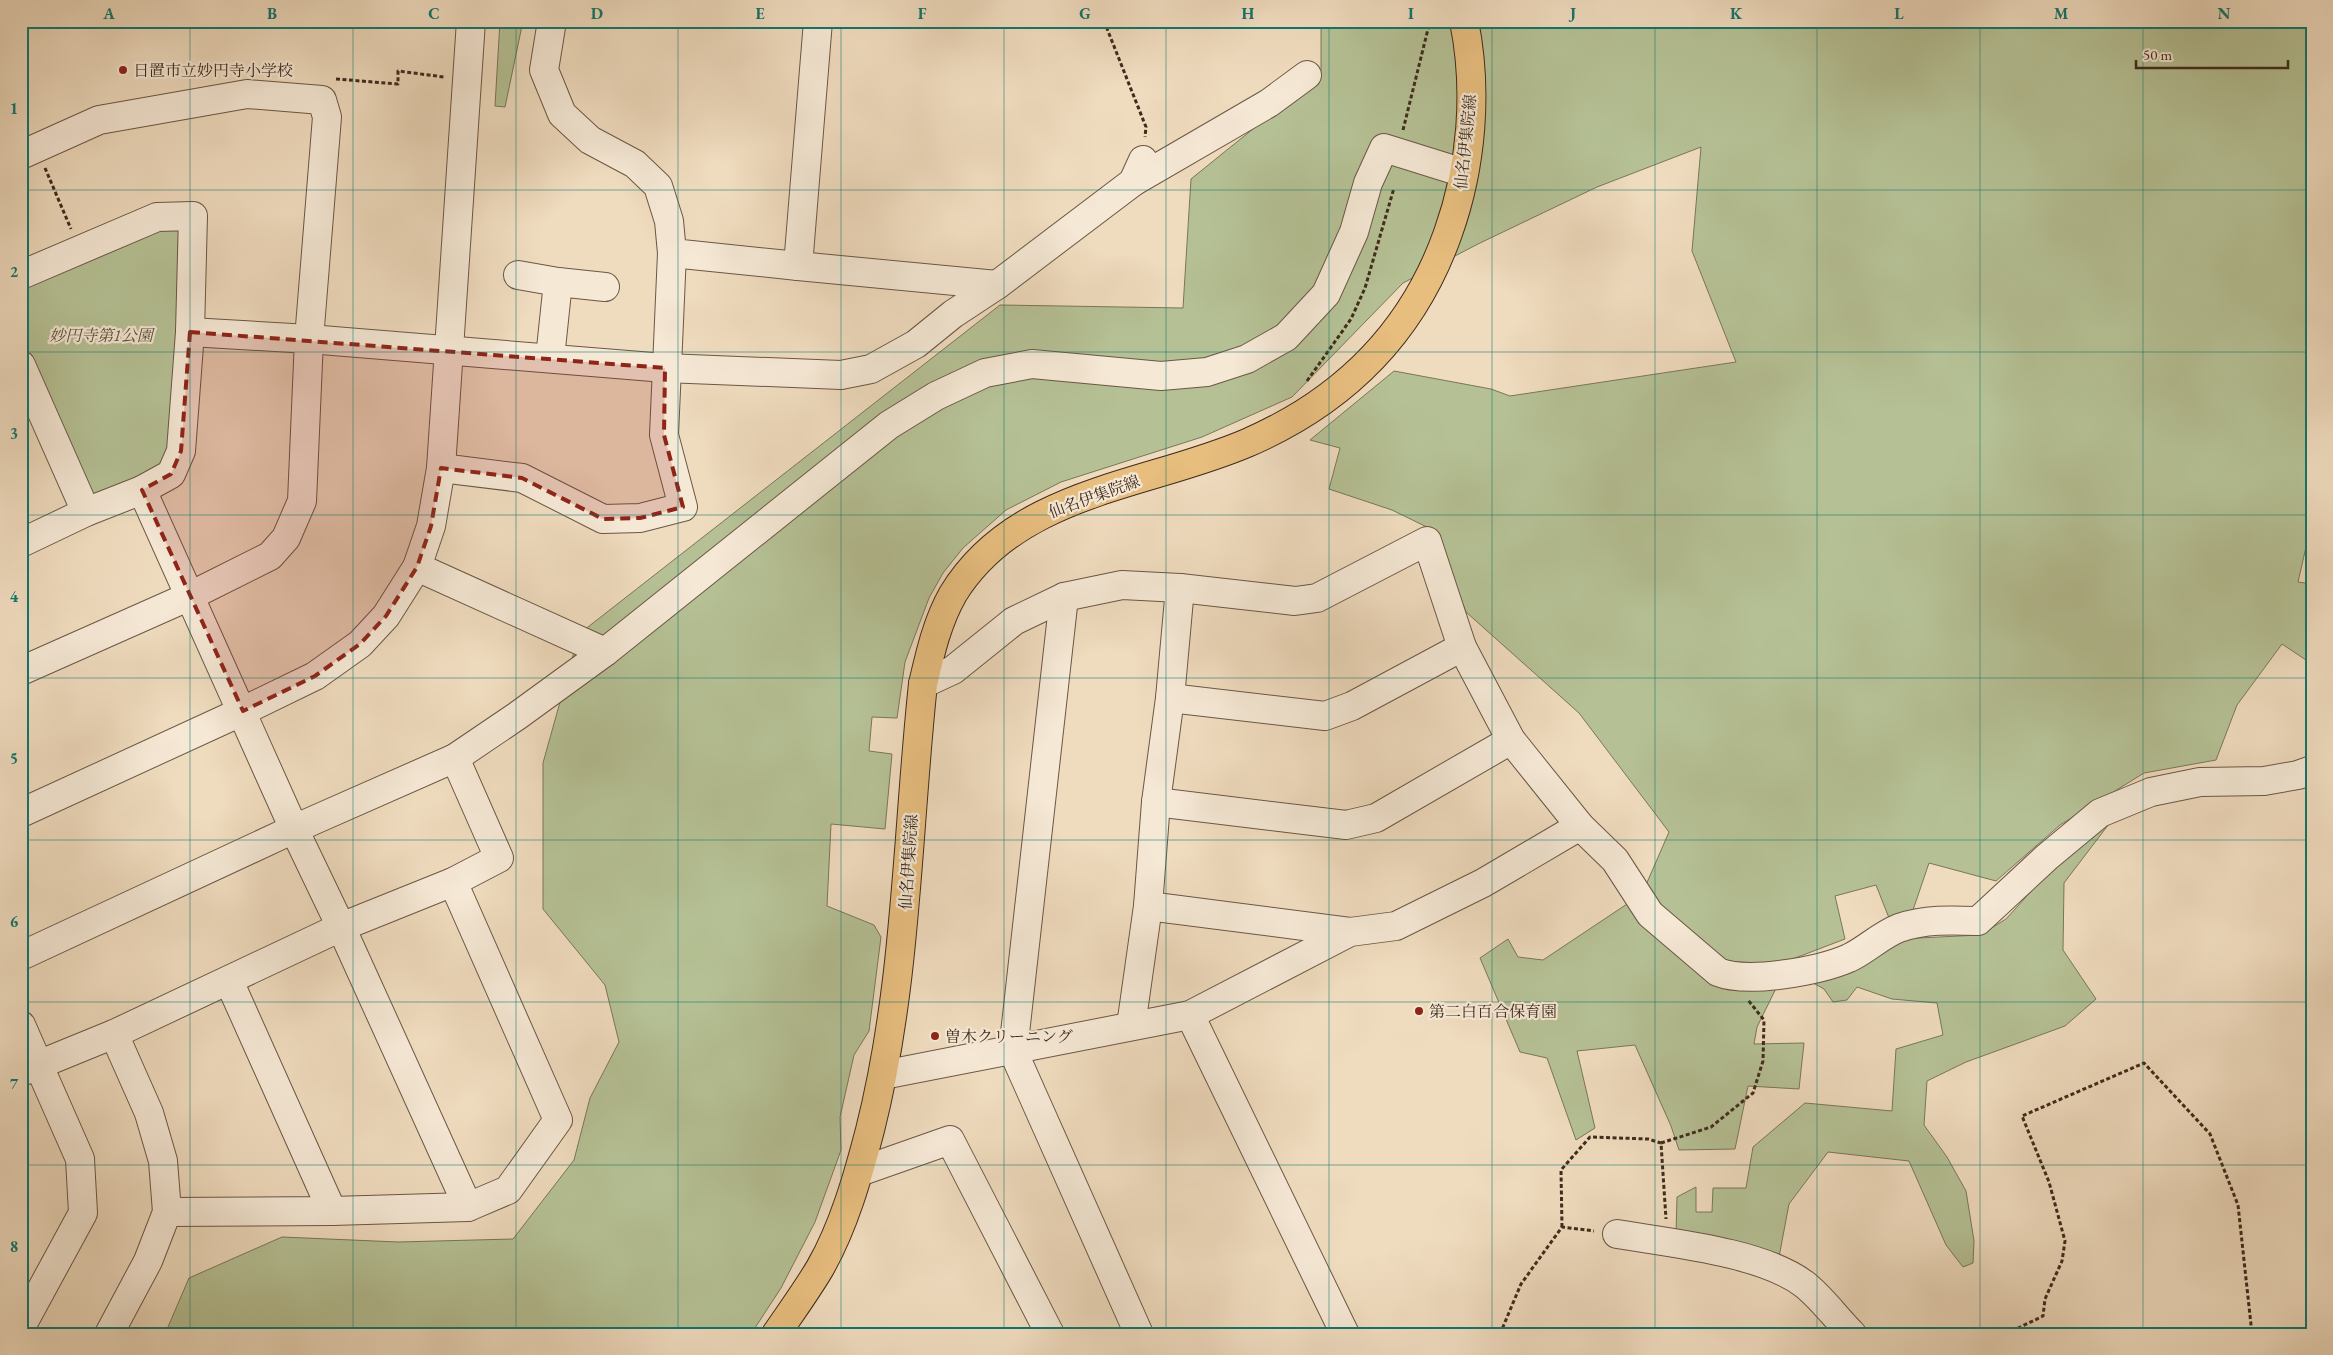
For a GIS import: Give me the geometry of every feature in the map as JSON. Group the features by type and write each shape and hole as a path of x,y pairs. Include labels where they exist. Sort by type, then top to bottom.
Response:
{"main road":[{"name":"仙名伊集院線","path":"776,1334 820,1267 859,1172 884,1075 903,935 916,749 923,684 931,648 953,595 971,570 993,549 1018,529 1043,514 1081,498 1211,457 1248,443 1282,426 1354,377 1390,340 1416,303 1441,252 1456,210 1464,173 1470,128 1471,83 1468,42 1464,21"}],"street":[{"path":"21,813 315,676 360,644 386,616 417,567 431,526 441,468 447,350 471,21"},
{"path":"441,468 522,478 603,518 640,518 683,507 664,435 665,368 672,253 669,221 658,186 635,164 590,140 562,114 544,70 552,21"},
{"path":"798,266 818,21"},
{"path":"190,332 309,339 665,368 841,375 871,369 916,344 953,314 997,285 1138,171 1269,103 1307,75"},
{"path":"21,671 190,596 270,556 286,538 302,501 309,339 327,116 322,100 247,94 99,120 32,159"},
{"path":"21,956 294,829 455,758 605,652 889,425 936,396 985,373 1032,364 1161,376 1207,372 1247,359 1286,338 1326,294 1354,232 1368,183 1384,148 1464,173"},
{"path":"21,275 157,217 193,216 190,332 181,451 171,474 142,490 86,512 21,543"},
{"path":"672,253 997,285"},
{"path":"518,275 605,287"},
{"path":"550,358 558,282"},
{"path":"21,365 86,512"},
{"path":"142,490 294,829 341,927 468,1207"},
{"path":"923,684 952,670 1014,621 1064,597 1122,585 1180,588 1295,601 1317,598 1427,542 1462,647 1512,740 1580,826 1615,860 1650,914 1718,972 1731,977 1800,972 1849,958 1897,929 1928,920 1978,920 2047,857 2100,813 2151,792 2200,782 2264,781 2298,775 2312,770"},
{"path":"417,567 605,652"},
{"path":"1132,1026 1148,906 1156,802 1170,698 1180,588"},
{"path":"1064,597 1013,1051 1139,1334"},
{"path":"1170,698 1325,716 1352,706 1462,647"},
{"path":"1156,802 1346,825 1376,818 1512,740"},
{"path":"30,1068 114,1034 341,927 453,882 498,858 455,758"},
{"path":"1148,906 1350,932 1396,926 1483,883 1580,826"},
{"path":"167,1212 332,1211 468,1207 508,1190 558,1120 453,882"},
{"path":"884,1075 1190,1015 1350,932"},
{"path":"229,981 332,1211"},
{"path":"1190,1015 1336,1331"},
{"path":"21,1025 30,1068 80,1159 83,1213 21,1327"},
{"path":"108,1334 148,1261 167,1212 163,1161 149,1113 114,1034"},
{"path":"859,1172 950,1140 1050,1334"},
{"path":"1617,1234 1765,1262 1804,1284 1852,1334"}],"path":[{"path":"1104,21 1146,127 1138,171"},
{"path":"1397,152 1430,21"},
{"path":"336,79 398,84 398,71 442,77"},
{"path":"32,159 80,249"},
{"path":"1500,1334 1521,1284 1562,1227 1561,1170 1590,1137 1648,1139 1661,1143 1711,1127 1753,1093 1763,1061 1764,1020 1731,977"},
{"path":"2006,1334 2043,1316 2045,1299 2062,1261 2065,1241 2049,1182 2022,1116 2144,1063 2210,1134 2238,1205 2252,1334"},
{"path":"1661,1143 1667,1242"},
{"path":"1562,1227 1617,1234"}],"highlighted area":[{"path":"190,332 665,368 664,435 683,507 640,518 603,519 522,478 441,468 431,526 417,567 386,616 360,644 315,676 243,711 142,490 171,474 181,451"}],"green space":[{"path":"500,21 523,21 505,107 495,106"},
{"path":"1321,21 1450,21 1453,26 1472,21 2312,21 2312,532 2309,534 2298,582 2312,584 2312,664 2282,644 2237,705 2216,760 2144,773 2060,825 1996,881 1929,863 1913,910 1889,918 1876,885 1835,896 1845,939 1790,960 1757,1027 1754,1044 1804,1043 1799,1089 1748,1086 1735,1149 1679,1150 1671,1126 1635,1045 1577,1051 1595,1128 1576,1140 1547,1058 1520,1052 1480,958 1508,939 1518,957 1543,960 1642,894 1669,832 1579,713 1466,612 1435,531 1392,510 1329,489 1340,448 1310,440 1394,371 1491,389 1510,396 1736,362 1692,251 1701,147 1597,187 1478,244 1403,283 1292,397 1202,437 1061,482 1006,510 963,548 943,573 929,598 905,662 897,718 872,717 869,751 892,754 885,829 831,824 827,906 874,925 881,937 869,1031 854,1055 840,1117 841,1150 815,1222 781,1288 751,1334 165,1334 189,1278 282,1237 398,1242 513,1239 574,1160 590,1098 619,1042 605,985 543,909 543,763 579,634 1000,305 1183,308 1191,179 1321,74"},
{"name":"妙円寺第1公園","path":"175,225 184,235 171,443 161,470 104,497 89,494 21,343 21,286"},
{"path":"2115,816 2064,883 2063,950 2096,999 2065,1026 1966,1062 1927,1081 1924,1125 1947,1157 1966,1191 1974,1241 1973,1263 1963,1267 1946,1245 1909,1161 1828,1152 1789,1204 1779,1257 1676,1235 1677,1197 1696,1187 1696,1212 1712,1212 1713,1188 1746,1188 1753,1147 1805,1103 1892,1111 1896,1049 1943,1035 1937,1003 1892,999 1857,987 1847,1000 1833,1002 1824,989 1808,980 1898,939 1980,935 2006,919 2064,855"}],"place":[{"name":"日置市立妙円寺小学校","path":"123,70"},
{"name":"第二白百合保育園","path":"1419,1011"},
{"name":"曽木クリーニング","path":"935,1036"}]}
